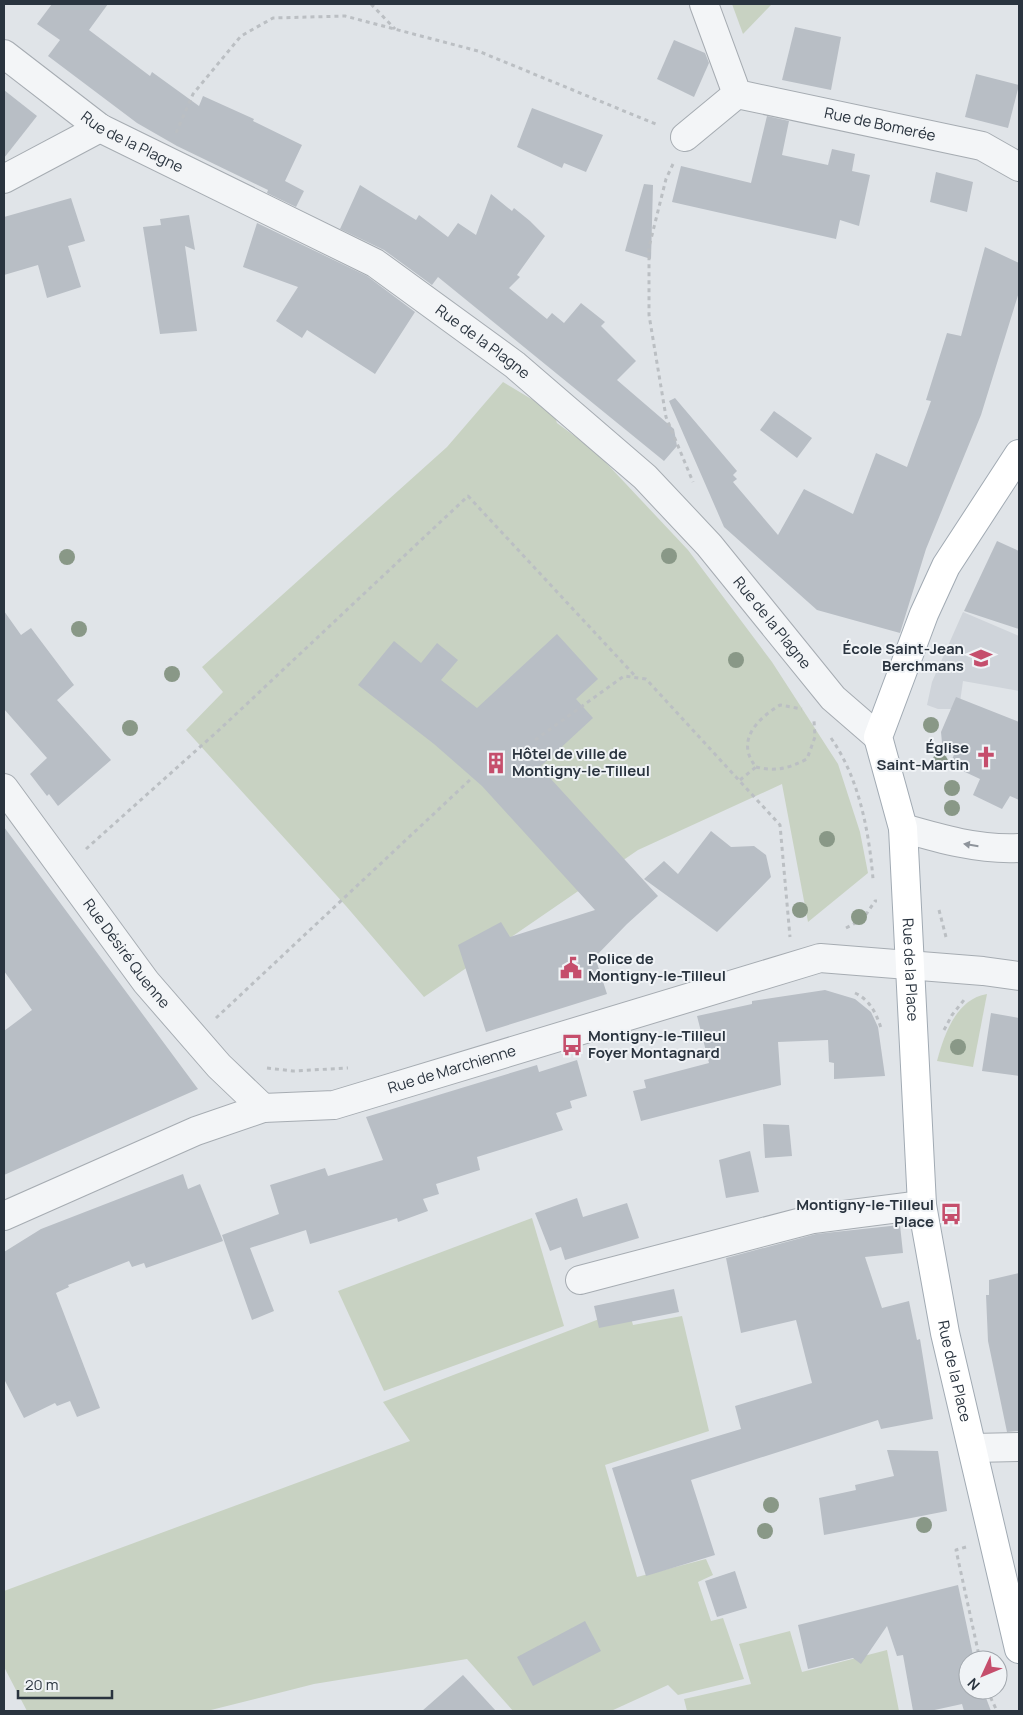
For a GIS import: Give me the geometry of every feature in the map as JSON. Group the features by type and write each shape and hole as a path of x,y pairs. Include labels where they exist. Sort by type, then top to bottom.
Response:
{"main road":[{"path":"878,737 924,614 946,566 1019,454"},
{"name":"Rue de la Place","path":"878,737 903,828 922,1205 944,1333 973,1448 1019,1649"}],"street":[{"path":"685,137 737,94 704,4"},
{"name":"Rue de la Plagne","path":"4,54 100,128 375,263 515,365 645,477 709,545 821,710 878,737"},
{"name":"Rue de Bomerée","path":"737,94 982,146 1019,167"},
{"path":"4,180 100,128"},
{"name":"Rue Désiré Quenne","path":"4,788 146,982 219,1066 263,1108"},
{"path":"903,828 951,842 982,847 1019,848"},
{"name":"Rue de Marchienne","path":"4,1216 196,1131 263,1108 334,1105 820,958 983,970 1019,976"},
{"path":"580,1280 813,1219 922,1205"},
{"path":"973,1448 1019,1447"}],"path":[{"path":"371,4 396,30"},
{"path":"164,159 193,94 242,36 273,18 345,16 478,51 685,137 666,179 649,247 649,316 666,417 696,488"},
{"path":"63,869 218,730 468,496 637,678"},
{"path":"535,740 624,676 646,679 780,825 791,940 799,938"},
{"path":"780,705 821,710 815,737 807,759 790,768 771,771 756,767 749,758 747,748 751,732 762,716 780,705"},
{"path":"827,732 850,773 860,801 873,884"},
{"path":"740,780 756,767"},
{"path":"208,1025 472,778"},
{"path":"838,930 848,928 863,918 875,901 874,892"},
{"path":"875,901 937,894 944,934 951,940"},
{"path":"259,1065 266,1068 293,1071 350,1067"},
{"path":"969,1547 956,1550 978,1650"}],"shaded area":[{"name":"École Saint-Jean Berchmans","path":"963,612 1019,636 1019,691 963,681 959,709 938,709 927,705 932,682"}],"green space":[{"path":"732,4 772,4 743,34"},
{"path":"503,382 553,412 557,423 595,451 688,550 772,662 838,764 860,832 868,873 808,922 782,784 638,850 424,997 346,906 186,730 223,692 202,667 447,447"},
{"path":"987,994 973,1067 937,1061 943,1040 959,1011 976,997"},
{"path":"532,1218 564,1326 384,1391 338,1291"},
{"path":"628,1308 633,1325 682,1316 709,1431 605,1465 637,1577 706,1559 713,1575 698,1582 711,1621 723,1618 744,1679 678,1695 668,1685 611,1711 513,1711 467,1659 314,1684 207,1711 27,1711 4,1667 4,1591 410,1441 383,1402"},
{"path":"790,1631 802,1672 887,1650 899,1711 687,1711 684,1699 751,1684 739,1644"}],"building":[{"path":"52,4 108,4 89,30 150,76 152,72 199,106 203,96 254,119 253,121 302,145 285,181 304,191 296,207 267,193 268,190 177,146 137,123 48,56 60,40 37,24"},
{"path":"795,27 841,37 831,90 782,80"},
{"path":"674,40 705,53 709,63 694,97 657,79"},
{"path":"976,74 1019,85 1008,128 965,117"},
{"path":"4,90 37,116 4,158"},
{"path":"532,108 603,135 586,172 564,163 562,168 517,147"},
{"path":"767,116 789,121 782,155 828,165 832,149 855,154 852,171 870,175 859,226 840,220 836,239 672,202 681,166 751,183"},
{"path":"936,172 973,182 967,212 930,202"},
{"path":"644,184 653,185 651,259 625,251"},
{"path":"360,185 416,220 419,215 448,237 458,223 476,235 491,194 512,211 514,208 530,221 545,236 517,275 520,277 509,288 547,319 552,313 564,323 581,303 605,322 601,326 636,361 617,380 674,429 677,446 664,461 438,277 432,285 384,250 340,229"},
{"path":"71,198 85,241 68,246 81,287 47,298 38,265 4,275 4,217"},
{"path":"189,215 195,250 185,246 197,331 160,334 143,227 161,225 160,219"},
{"path":"257,223 367,276 415,312 375,374 307,330 302,338 276,321 298,287 243,267"},
{"path":"985,247 1019,263 1019,292 981,415 926,549 900,633 817,610 724,527 669,401 675,398 737,471 733,475 737,479 733,482 778,535 804,489 853,514 876,453 907,467 931,401 926,400 947,333 961,336"},
{"path":"774,411 812,438 797,458 760,430"},
{"path":"997,541 1019,551 1019,629 964,611"},
{"path":"4,611 21,635 31,628 74,685 57,700 111,760 58,806 49,794 47,796 30,774 47,758 4,709"},
{"name":"Hôtel de ville de Montigny-le-Tilleul","path":"557,634 598,679 576,699 593,718 540,767 658,896 595,957 607,994 486,1032 458,945 501,922 510,937 595,910 482,786 434,744 358,685 394,641 421,663 437,643 458,660 441,680 477,708"},
{"name":"Église Saint-Martin","path":"956,697 1019,722 1019,800 1010,796 1002,809 973,795 980,779 950,765 956,749 942,743 941,732"},
{"path":"4,827 198,1089 4,1175 4,1031 32,1010 4,971"},
{"path":"711,831 731,847 754,846 766,855 771,877 717,932 644,879 664,861 678,874"},
{"path":"825,990 855,999 871,1012 878,1027 885,1076 834,1079 834,1063 829,1062 828,1040 778,1042 781,1085 641,1121 633,1091 646,1088 644,1080 709,1063 697,1016 752,1004 752,1001"},
{"path":"991,1013 1019,1018 1019,1076 982,1071"},
{"path":"577,1060 587,1096 570,1101 572,1108 556,1113 563,1130 477,1157 480,1170 436,1184 439,1194 423,1199 428,1211 398,1222 397,1218 310,1244 306,1230 250,1248 274,1311 252,1320 222,1235 279,1214 270,1185 325,1168 328,1176 383,1160 366,1117 537,1065 539,1072"},
{"path":"763,1124 789,1125 792,1156 765,1158"},
{"path":"750,1151 759,1192 726,1198 719,1160"},
{"path":"183,1174 188,1189 200,1184 223,1241 146,1268 144,1263 132,1267 129,1261 68,1285 69,1287 56,1293 100,1408 77,1417 70,1401 57,1406 55,1403 24,1418 4,1379 4,1252 41,1229"},
{"path":"577,1198 583,1217 627,1203 639,1238 565,1260 561,1247 550,1251 535,1213"},
{"path":"900,1225 903,1253 865,1257 882,1308 909,1301 917,1340 920,1339 933,1419 881,1429 878,1420 691,1480 715,1555 646,1576 612,1468 741,1429 735,1406 812,1383 796,1320 741,1333 726,1258 816,1234"},
{"path":"1019,1273 1019,1431 1007,1432 988,1341 986,1295 989,1295 989,1280"},
{"path":"674,1289 679,1312 599,1328 594,1306"},
{"path":"887,1450 938,1451 947,1511 824,1535 819,1498 856,1490 855,1485 894,1476"},
{"path":"735,1571 747,1608 717,1617 705,1581"},
{"path":"958,1585 972,1650 958,1650 958,1700 987,1700 991,1711 964,1711 962,1704 930,1711 913,1711 903,1655 897,1656 887,1626 861,1664 853,1658 808,1669 798,1625"},
{"path":"585,1621 601,1651 533,1686 517,1657"},
{"path":"463,1675 496,1711 422,1711"}],"place":[{"name":"École Saint-Jean Berchmans","path":"981,658"},
{"name":"Église Saint-Martin","path":"986,757"},
{"name":"Hôtel de ville de Montigny-le-Tilleul","path":"496,763"},
{"name":"Police de Montigny-le-Tilleul","path":"571,968"},
{"name":"Montigny-le-Tilleul Foyer Montagnard","path":"572,1045"},
{"name":"Montigny-le-Tilleul Place","path":"951,1214"}]}
